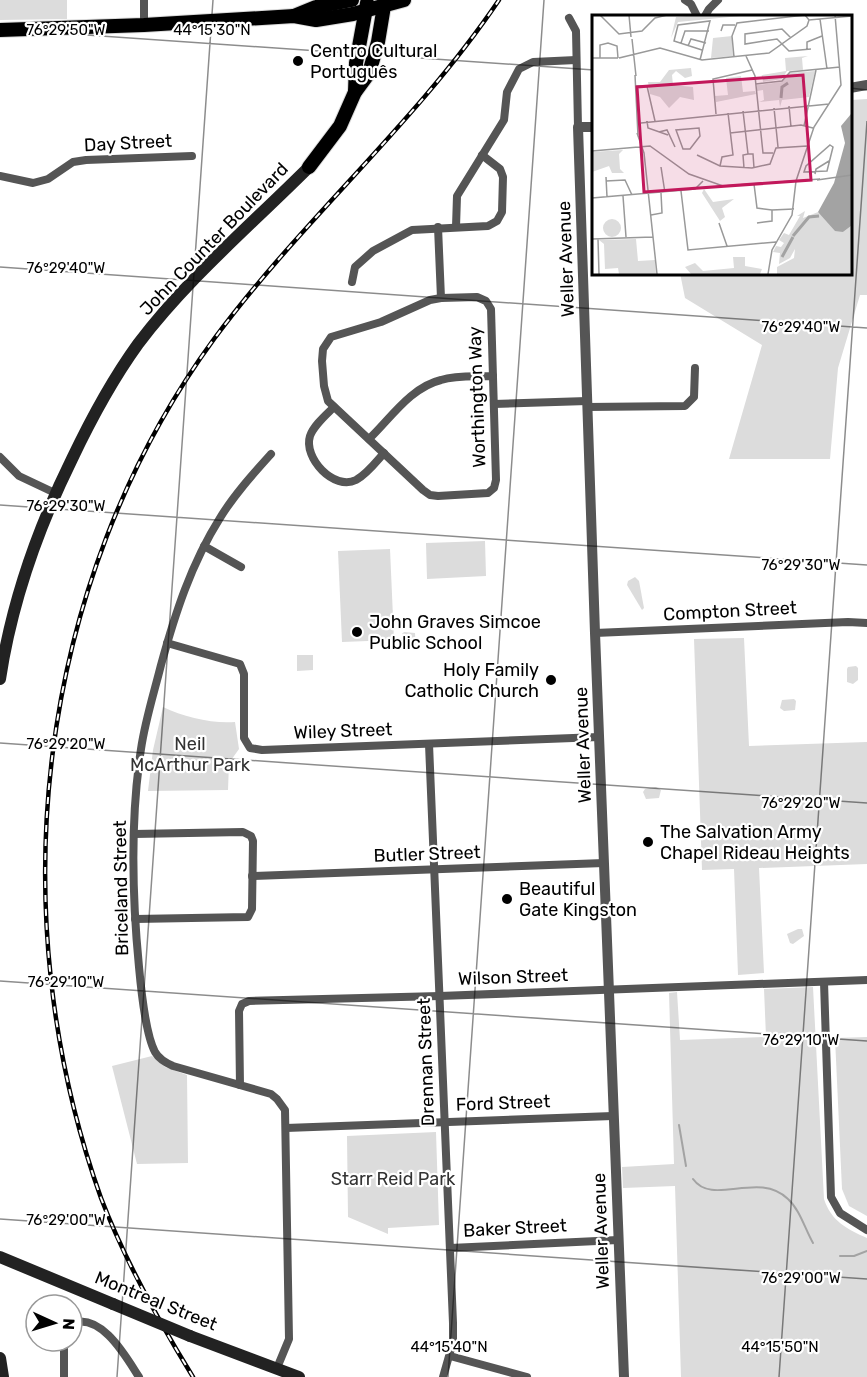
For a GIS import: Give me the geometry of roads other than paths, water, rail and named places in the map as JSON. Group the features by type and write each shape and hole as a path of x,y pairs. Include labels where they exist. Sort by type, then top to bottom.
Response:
{"main road":[{"path":"294,16 316,7 352,0"},
{"path":"0,30 144,25 294,16 316,20 367,5 404,0"},
{"name":"John Counter Boulevard","path":"0,679 17,593 55,493 93,415 138,344 184,290 309,167 339,126 355,92 369,73 378,42 385,2"},
{"path":"355,92 356,63 367,5"},
{"name":"Montreal Street","path":"0,1257 190,1336 299,1377"},
{"path":"0,1361 3,1377"}],"street":[{"path":"144,0 144,25"},
{"path":"685,0 691,4 696,15"},
{"path":"706,15 718,0"},
{"path":"569,18 576,31 579,127 592,127"},
{"path":"456,227 457,196 504,120 507,92 519,69 533,62 576,60"},
{"path":"852,88 867,85"},
{"name":"Weller Avenue","path":"579,127 595,633 624,1377"},
{"path":"352,282 355,267 373,251 412,230 488,226 497,221 502,212 503,177 500,169 482,155"},
{"name":"Day Street","path":"0,176 33,183 48,179 73,162 192,156"},
{"path":"438,227 441,298"},
{"name":"Worthington Way","path":"477,297 489,304 493,376 496,480 494,488 488,493 430,495 334,407 325,394 323,349 331,338 381,322 430,300 477,297"},
{"path":"494,405 686,406 694,397 695,368"},
{"path":"369,440 414,394 431,383 452,378 493,376"},
{"path":"334,407 313,429 309,437 309,446 314,460 332,477 347,482 358,479 384,453"},
{"name":"Briceland Street","path":"271,454 220,517 204,546 181,598 167,643 141,748 134,834 135,919 141,979 151,1040 156,1053 164,1062 173,1066 265,1092 277,1099 285,1110 289,1339 277,1368"},
{"path":"0,457 19,476 55,493"},
{"path":"204,546 241,567"},
{"name":"Compton Street","path":"595,633 867,623"},
{"name":"Wiley Street","path":"167,643 240,664 244,674 244,738 250,748 262,750 599,737"},
{"name":"Drennan Street","path":"429,744 453,1332 450,1356 443,1377"},
{"path":"134,834 246,833 252,841 252,909 248,917 135,919"},
{"name":"Butler Street","path":"252,876 604,863"},
{"name":"Wilson Street","path":"240,1085 239,1011 242,1004 249,1001 867,980"},
{"path":"824,981 831,1197 840,1213 867,1230"},
{"name":"Ford Street","path":"286,1128 613,1116"},
{"name":"Baker Street","path":"450,1248 618,1240"},
{"path":"84,1322 109,1335 118,1344 139,1377"},
{"path":"64,1353 64,1377"},
{"path":"450,1356 527,1377"}],"waterway":[{"path":"679,1125 686,1166"},
{"path":"693,1179 702,1187 712,1190 750,1187 776,1191 788,1199 796,1209 813,1243"},
{"path":"840,1256 854,1256 867,1251"}],"railway":[{"path":"193,1377 143,1290 101,1198 70,1090 51,979 45,866 52,754 73,644 107,537 154,435 214,339 284,253 432,88 499,0"}],"place":[{"name":"Centro Cultural Português","path":"298,61"},
{"name":"John Graves Simcoe Public School","path":"357,632"},
{"name":"Holy Family Catholic Church","path":"551,680"},
{"name":"The Salvation Army Chapel Rideau Heights","path":"648,842"},
{"name":"Beautiful Gate Kingston","path":"507,899"}],"park label":[{"name":"Neil McArthur Park","path":"190,754"},
{"name":"Starr Reid Park","path":"393,1179"}]}
